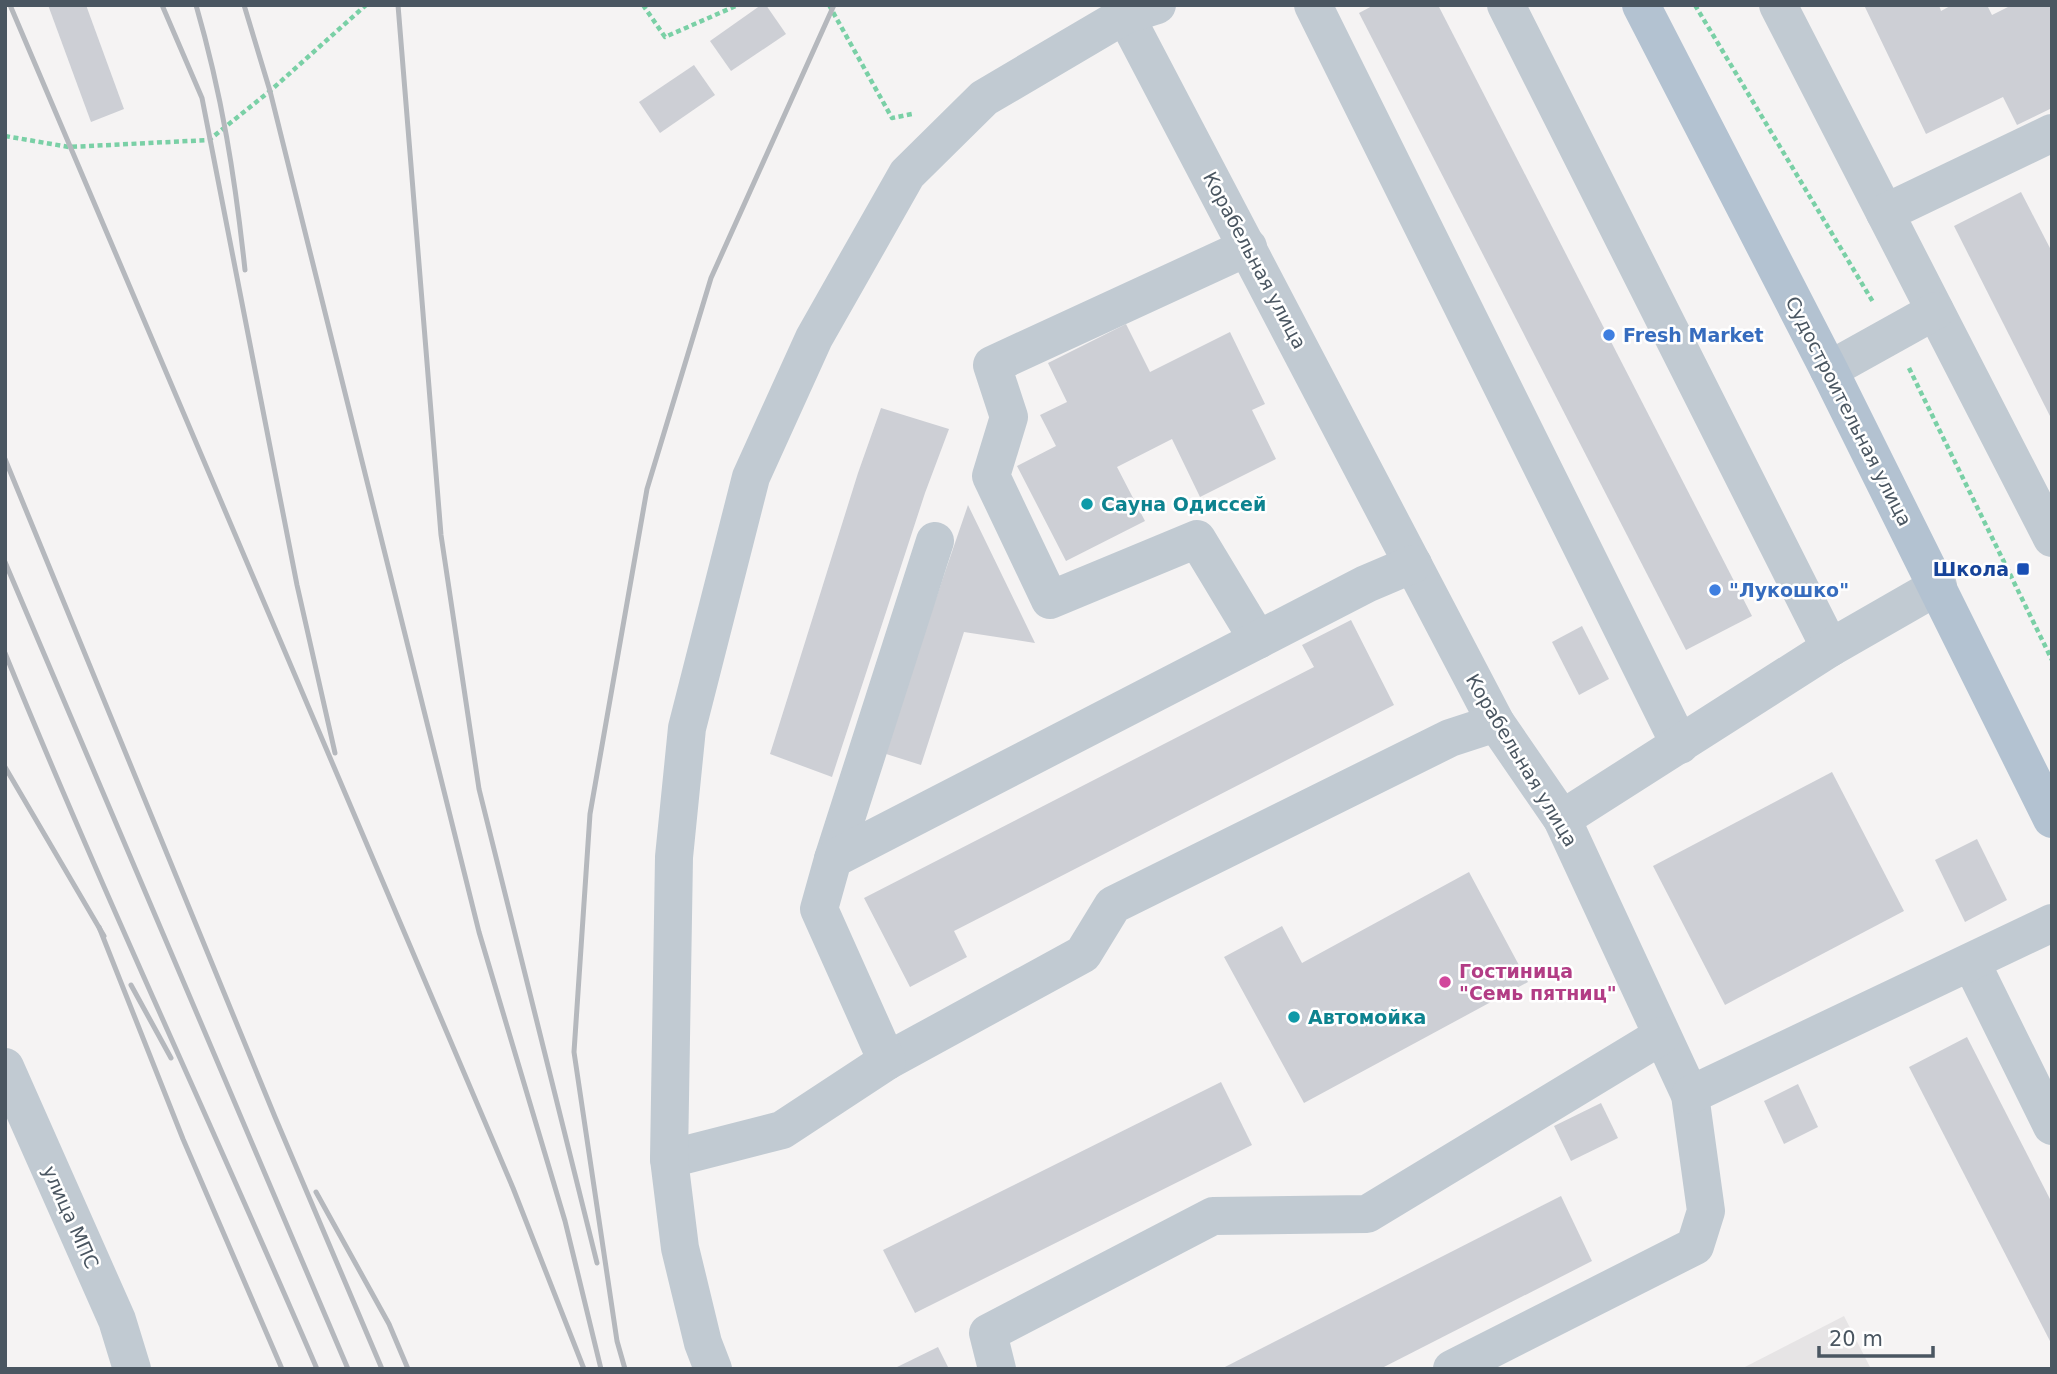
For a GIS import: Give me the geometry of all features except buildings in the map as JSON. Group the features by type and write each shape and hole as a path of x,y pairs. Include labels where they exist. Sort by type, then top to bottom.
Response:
{"main road":[{"name":"Судостроительная улица","path":"1641,5 1829,370 2052,819"}],"lane":[{"path":"1313,5 1680,745"},
{"path":"1506,5 1830,648"},
{"path":"1778,5 2052,538"},
{"path":"713,1369 703,1343 680,1248 669,1159 674,857 687,728 751,477 814,338 907,174 984,97 1141,10"},
{"name":"Корабельная улица","path":"1141,10 1248,247 1496,723 1562,819 1690,1095 1706,1211 1695,1246 1452,1369"},
{"path":"1885,213 2051,135"},
{"path":"1248,247 992,365 1009,416 991,476 1050,600 1196,539 1258,640"},
{"path":"1829,370 1935,312"},
{"path":"887,1061 819,909 832,859 935,541"},
{"path":"832,859 1366,584 1413,564"},
{"path":"1562,819 1830,648 1938,586"},
{"path":"669,1159 782,1129 887,1061 1083,954 1113,905 1450,738 1496,723"},
{"path":"1690,1095 1972,964 2052,923"},
{"path":"1972,964 2052,1126"},
{"path":"997,1369 988,1333 1213,1216 1367,1214 1661,1036"},
{"name":"улица МПС","path":"5,1067 117,1320 132,1369"}],"path":[{"path":"5,136 69,147 209,140 252,107 366,5"},
{"path":"643,5 665,37 738,5"},
{"path":"830,5 892,118 918,112"},
{"path":"1695,5 1893,334 2052,660"}],"shaded area":[{"path":"1844,1316 1871,1369 1741,1369"}],"railway":[{"path":"10,5 513,1188 584,1369"},
{"path":"162,5 202,98 297,585 335,753"},
{"path":"196,5 226,136 245,270"},
{"path":"244,5 270,91 479,932 565,1221 601,1369"},
{"path":"398,5 441,535 479,789 597,1263"},
{"path":"625,1369 617,1341 574,1052 590,814 647,489 711,278 834,5"},
{"path":"5,459 275,1117 382,1369"},
{"path":"5,562 348,1369"},
{"path":"5,653 81,833 317,1369"},
{"path":"5,767 104,936"},
{"path":"99,927 183,1139 282,1369"},
{"path":"131,985 171,1058"},
{"path":"316,1192 389,1324 408,1369"}],"place":[{"name":"Fresh Market","path":"1609,335"},
{"name":"Сауна Одиссей","path":"1087,504"},
{"name":"Школа","path":"2023,569"},
{"name":"\"Лукошко\"","path":"1715,590"},
{"name":"Гостиница \"Семь пятниц\"","path":"1445,982"},
{"name":"Автомойка","path":"1294,1017"}]}
